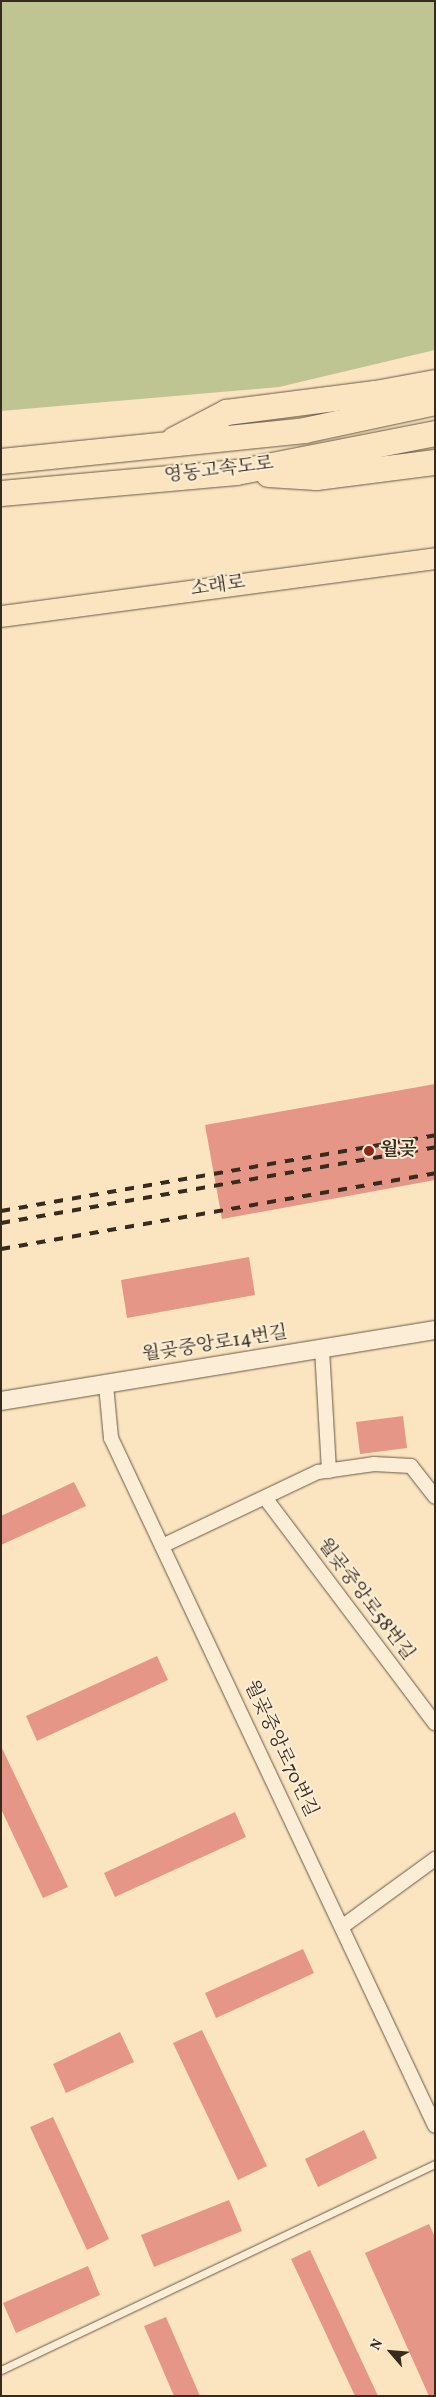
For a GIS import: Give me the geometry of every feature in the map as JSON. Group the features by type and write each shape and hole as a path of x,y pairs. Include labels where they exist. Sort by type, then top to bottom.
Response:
{"highway":[{"path":"162,445 226,412 375,393 435,382"},
{"name":"영동고속도로","path":"1,461 304,430 435,402"},
{"name":"영동고속도로","path":"1,493 236,472 435,433"},
{"path":"236,472 316,477 435,462"}],"main road":[{"name":"소래로","path":"1,616 435,558"}],"street":[{"name":"월곶중앙로14번길","path":"1,1401 435,1330"},
{"path":"322,1349 328,1471"},
{"name":"월곶중앙로70번길","path":"106,1385 110,1438 343,1926 435,2126"},
{"path":"162,1546 266,1499 318,1472 374,1464 410,1466 435,1498"},
{"name":"월곶중앙로58번길","path":"266,1499 435,1723"},
{"path":"343,1926 435,1859"}],"lane":[{"path":"1,2370 435,2164"}],"green space":[{"path":"1,1 435,1 435,350 279,387 1,411"}],"building":[{"path":"435,1084 435,1180 222,1219 205,1125"},
{"path":"249,1257 255,1295 127,1318 121,1280"},
{"path":"403,1416 407,1448 360,1454 356,1422"},
{"path":"74,1482 86,1506 1,1545 1,1516"},
{"path":"157,1656 168,1680 37,1741 26,1716"},
{"path":"1,1746 68,1887 43,1898 1,1809"},
{"path":"235,1812 246,1837 115,1897 104,1873"},
{"path":"303,1949 314,1973 216,2018 205,1993"},
{"path":"202,2030 267,2166 238,2180 173,2043"},
{"path":"120,2032 134,2062 66,2093 53,2064"},
{"path":"53,2117 109,2239 87,2250 30,2127"},
{"path":"364,2130 377,2158 318,2187 305,2159"},
{"path":"229,2200 242,2231 154,2267 141,2235"},
{"path":"429,2224 435,2237 435,2396 429,2396 365,2253"},
{"path":"310,2250 378,2396 355,2396 291,2259"},
{"path":"88,2266 100,2295 16,2333 3,2303"},
{"path":"166,2317 200,2396 174,2396 144,2326"}],"railway":[{"path":"1,1211 435,1135"},
{"path":"1,1223 435,1147"},
{"path":"1,1249 435,1173"}],"place":[{"name":"월곶","path":"369,1151"}]}
